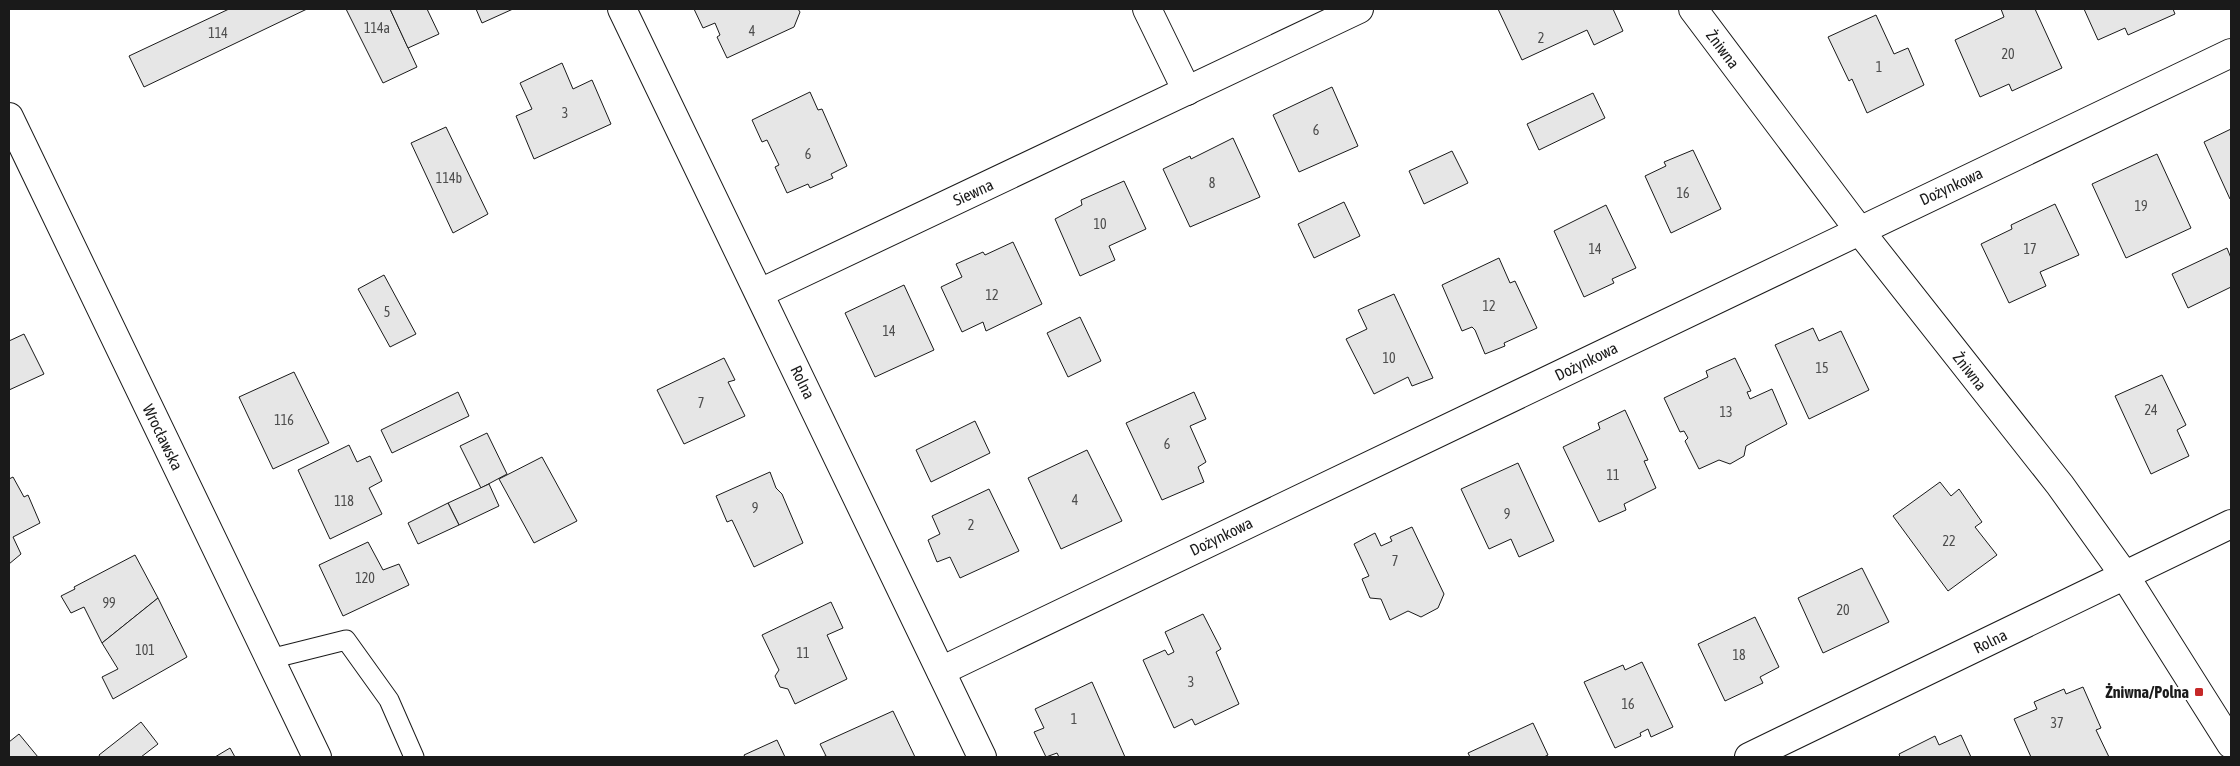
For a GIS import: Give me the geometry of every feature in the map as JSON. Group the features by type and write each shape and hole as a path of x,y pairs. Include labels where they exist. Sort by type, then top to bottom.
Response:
{"street":[{"name":"Rolna","path":"622,9 982,757"},
{"path":"1147,9 1187,91"},
{"name":"Siewna","path":"760,293 1359,9"},
{"name":"Żniwna","path":"1693,9 1859,230 2060,485 2125,576 2231,744"},
{"name":"Dożynkowa","path":"941,671 2231,53"},
{"name":"Wrocławska","path":"9,117 317,757"},
{"name":"Rolna","path":"1748,757 2231,524"}],"lane":[{"path":"270,660 346,640 389,700 414,757"}],"building":[{"path":"229,9 307,9 144,87 129,56"},
{"path":"346,9 390,9 417,67 383,83"},
{"path":"390,9 427,9 439,34 408,48"},
{"path":"476,9 513,9 482,23"},
{"path":"694,9 798,9 800,12 794,27 727,58 717,37 720,35 715,23 703,28"},
{"path":"1498,9 1613,9 1623,31 1594,45 1587,30 1522,60"},
{"path":"2001,9 2035,9 2062,68 2012,91 2009,84 1980,97 1955,40 2004,17"},
{"path":"2084,9 2173,9 2175,14 2128,35 2125,28 2098,40"},
{"path":"1876,15 1894,54 1908,48 1924,85 1867,113 1852,79 1849,81 1828,37"},
{"path":"562,63 573,89 592,80 611,124 534,159 516,116 532,109 520,83"},
{"path":"1332,87 1358,146 1299,172 1273,115"},
{"path":"810,92 818,110 822,109 847,166 831,174 833,178 810,188 808,184 787,193 775,167 779,165 767,140 762,142 752,120"},
{"path":"1593,93 1605,118 1539,150 1527,124"},
{"path":"446,127 488,214 453,233 411,143"},
{"path":"2231,129 2231,199 2230,199 2204,142"},
{"path":"1233,138 1260,197 1190,227 1163,169 1190,156 1191,159"},
{"path":"1693,150 1721,209 1671,233 1645,176 1666,166 1664,162"},
{"path":"1452,151 1468,183 1424,204 1409,171"},
{"path":"2157,154 2191,228 2126,258 2092,184"},
{"path":"1124,181 1146,229 1109,246 1115,260 1080,276 1055,219 1082,205 1081,200"},
{"path":"1344,202 1360,236 1314,258 1298,224"},
{"path":"2055,204 2079,255 2040,272 2046,286 2009,303 1981,244 2012,229 2011,225"},
{"path":"1606,205 1636,268 1612,279 1614,283 1584,297 1554,231"},
{"path":"1013,242 1042,304 986,331 983,322 962,332 941,287 962,277 956,264 983,252 985,255"},
{"path":"2227,248 2231,258 2231,287 2188,308 2172,274"},
{"path":"1499,258 1510,283 1515,281 1537,328 1504,343 1505,346 1485,354 1472,327 1462,331 1442,285"},
{"path":"384,275 416,334 390,347 358,289"},
{"path":"904,285 934,350 875,377 845,313"},
{"path":"1394,294 1433,378 1412,386 1408,377 1374,394 1346,339 1367,329 1358,310"},
{"path":"1080,317 1101,361 1068,377 1047,333"},
{"path":"1813,328 1819,341 1841,331 1869,390 1809,419 1775,345"},
{"path":"24,334 44,374 9,390 9,341"},
{"path":"724,358 735,380 728,382 745,416 684,444 657,390"},
{"path":"1735,358 1751,391 1747,392 1750,399 1772,389 1787,424 1746,446 1744,456 1730,464 1719,460 1699,469 1685,441 1688,438 1684,431 1680,432 1664,398 1708,377 1706,371"},
{"path":"294,372 329,443 273,469 239,397"},
{"path":"2162,375 2186,425 2177,430 2189,456 2151,474 2115,396"},
{"path":"458,392 469,416 392,453 381,430"},
{"path":"1194,392 1206,419 1190,426 1206,462 1198,467 1204,482 1162,500 1126,423"},
{"path":"1625,410 1648,460 1644,461 1656,488 1624,504 1626,510 1599,522 1563,447 1600,429 1598,423"},
{"path":"975,421 990,453 931,482 916,450"},
{"path":"487,433 507,474 481,488 460,446"},
{"path":"349,445 357,462 370,456 382,481 369,488 382,514 330,539 298,470"},
{"path":"1087,450 1122,521 1061,549 1028,478"},
{"path":"542,457 577,521 534,543 499,479"},
{"path":"1518,463 1554,541 1519,557 1511,539 1489,549 1461,489"},
{"path":"770,472 776,488 782,494 803,543 754,567 732,520 727,522 716,496"},
{"path":"13,477 24,497 28,495 40,523 13,537 21,554 9,564 9,479"},
{"path":"1940,482 1951,496 1959,489 1982,522 1975,527 1997,555 1948,591 1893,516"},
{"path":"489,484 499,506 459,525 448,503"},
{"path":"989,489 1019,551 960,578 950,557 937,562 928,540 940,534 932,516"},
{"path":"448,503 459,525 418,544 408,523"},
{"path":"1412,527 1444,594 1438,608 1421,617 1408,611 1390,620 1381,599 1370,598 1362,579 1369,576 1354,544 1375,533 1381,546 1392,541 1390,537"},
{"path":"368,542 383,570 399,564 409,585 343,616 319,565"},
{"path":"135,555 158,598 102,643 84,607 71,613 61,596 75,589 74,587"},
{"path":"1862,568 1889,622 1823,653 1798,598"},
{"path":"158,598 187,657 113,699 102,677 118,669 102,643"},
{"path":"831,602 843,628 827,635 847,679 795,704 788,689 780,687 775,676 779,670 762,635"},
{"path":"1203,614 1221,649 1216,652 1239,704 1195,725 1192,719 1174,728 1143,660 1165,650 1168,655 1174,652 1165,632"},
{"path":"1755,617 1779,667 1760,677 1763,683 1725,701 1698,644"},
{"path":"1642,662 1673,727 1651,737 1648,729 1640,733 1641,736 1615,748 1584,682 1623,665 1625,670"},
{"path":"1092,682 1125,757 1059,757 1057,753 1046,757 1034,732 1044,728 1035,709"},
{"path":"2083,687 2101,728 2096,730 2109,757 2031,757 2014,719 2037,709 2034,702 2064,689 2066,694"},
{"path":"893,711 915,757 821,757 826,756 820,744"},
{"path":"141,722 158,744 141,757 100,757 99,755"},
{"path":"1533,723 1548,755 1544,757 1470,757 1468,753"},
{"path":"19,734 38,757 9,757 9,742"},
{"path":"1961,735 1971,757 1900,757 1899,754 1935,736 1939,745"},
{"path":"777,740 785,757 745,757 744,755"},
{"path":"230,748 235,757 215,757"}],"place":[{"name":"Żniwna/Polna","path":"2199,692"}]}
